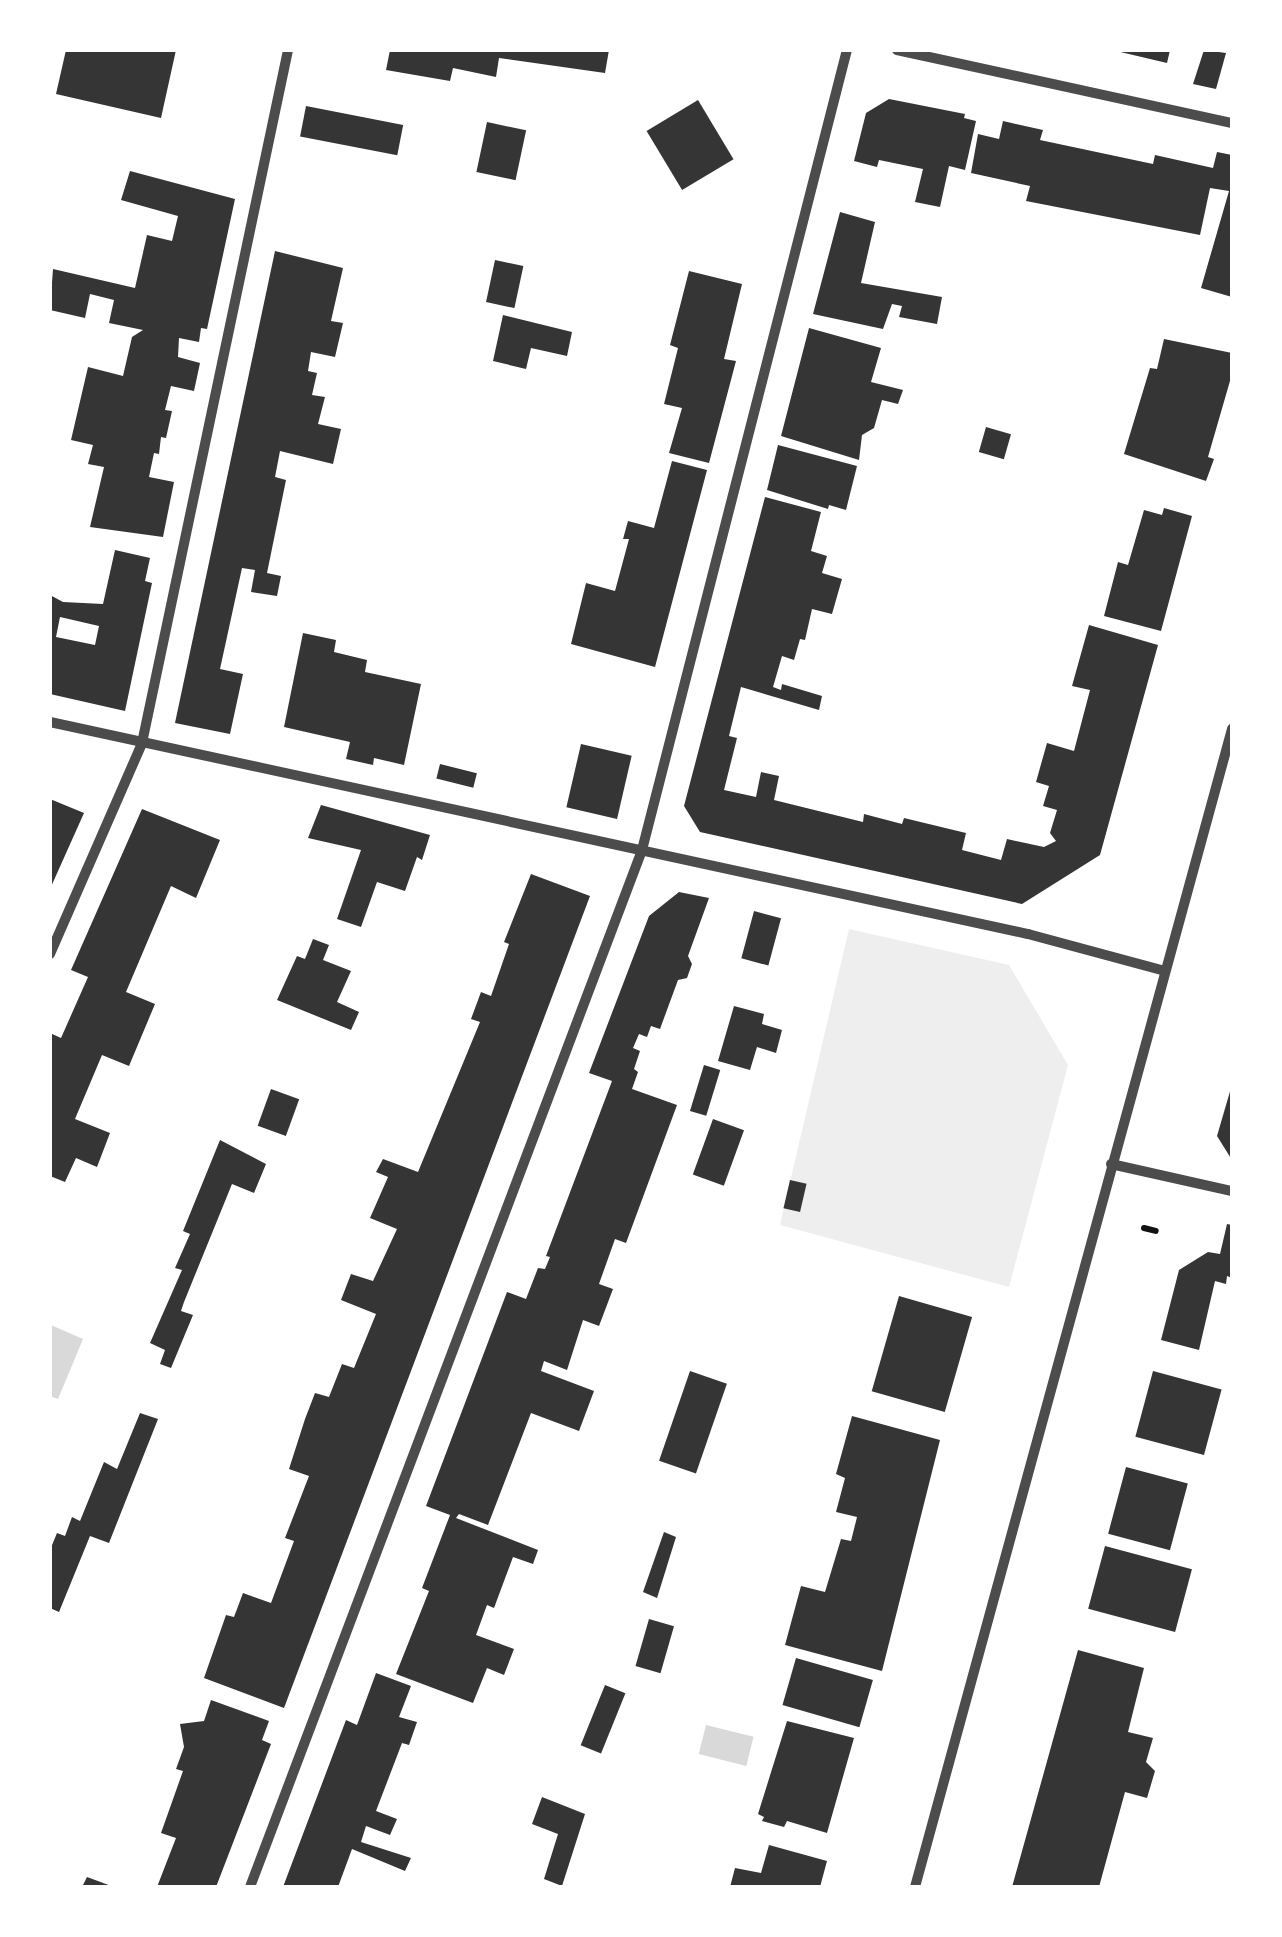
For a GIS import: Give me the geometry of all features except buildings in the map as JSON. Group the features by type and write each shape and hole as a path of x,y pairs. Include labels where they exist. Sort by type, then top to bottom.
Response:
{"street":[{"path":"50,954 142,743 288,50"},
{"path":"250,1887 642,850 847,50"},
{"path":"897,50 1232,123"},
{"path":"50,722 1028,934 1164,972"},
{"path":"915,1887 1232,729"},
{"path":"1111,1164 1232,1190"}],"path":[{"path":"1144,1228 1156,1231"}],"shaded area":[{"path":"849,929 1009,965 1068,1065 1009,1287 780,1225"},
{"path":"51,1325 83,1339 58,1399 50,1396"},
{"path":"706,1725 754,1737 746,1766 699,1754"}]}
